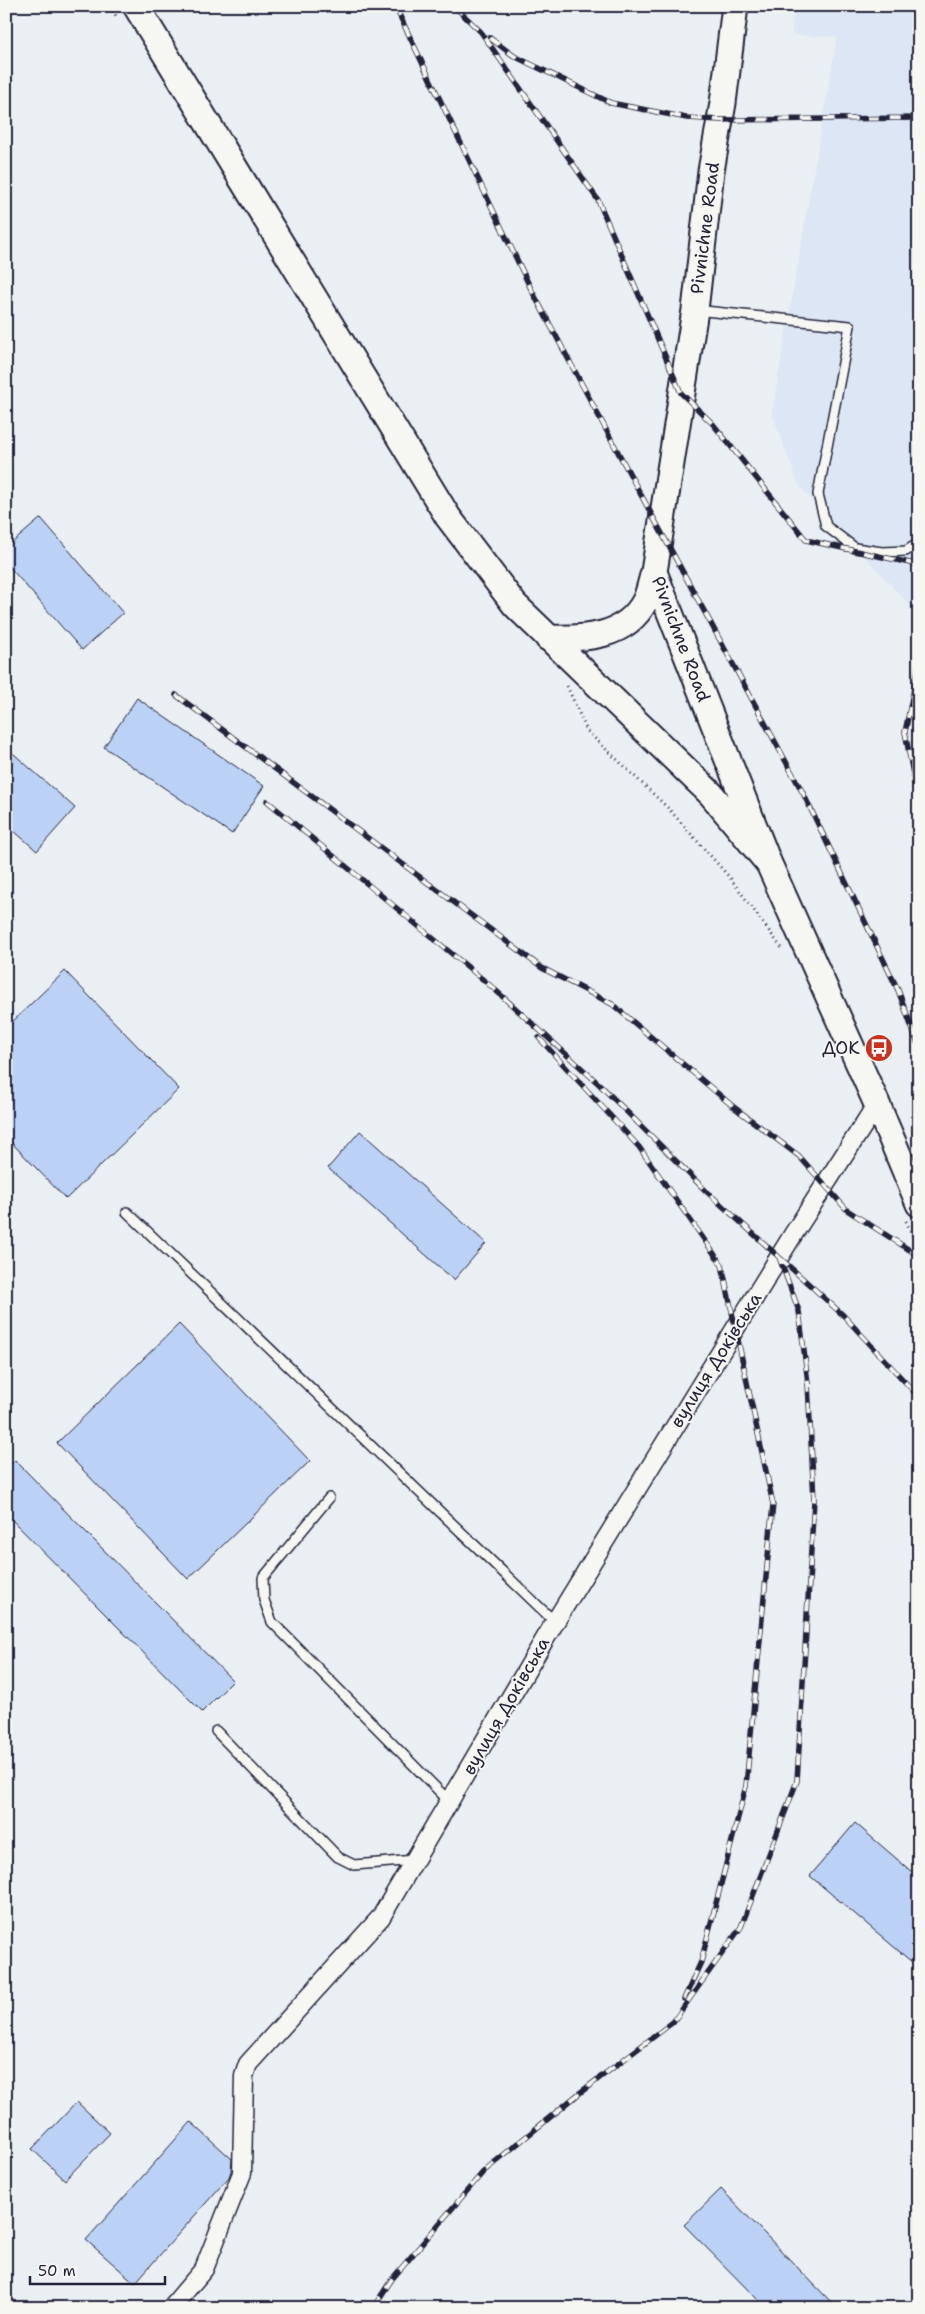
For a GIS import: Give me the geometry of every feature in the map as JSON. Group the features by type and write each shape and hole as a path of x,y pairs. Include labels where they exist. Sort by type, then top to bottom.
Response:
{"main road":[{"path":"136,6 448,517 515,605 710,794 769,864"},
{"name":"Pivnichne Road","path":"735,6 723,103 711,172 695,310 654,572 769,864 877,1104 919,1204"},
{"path":"548,638 582,639 602,635 627,622 644,602 654,572"}],"street":[{"name":"вулиця Доківська","path":"170,2308 204,2269 242,2173 244,2076 248,2064 381,1917 554,1622 794,1232 877,1104"}],"lane":[{"path":"695,310 850,326 818,494 826,526 855,548 882,552 906,551 919,542"},
{"path":"127,1212 554,1622"},
{"path":"329,1498 263,1578 264,1600 272,1622 450,1802"},
{"path":"216,1731 338,1857 354,1865 415,1860"}],"path":[{"path":"564,679 587,731 668,808 731,879 788,956"}],"shaded area":[{"path":"793,6 919,6 919,615 799,486 772,413 837,37 792,35"}],"building":[{"path":"41,518 123,613 82,650 6,563 6,548"},
{"path":"137,698 264,786 232,834 104,747"},
{"path":"6,747 75,808 37,851 6,824"},
{"path":"65,971 179,1089 66,1199 6,1137 6,1028"},
{"path":"360,1131 486,1243 454,1280 328,1168"},
{"path":"179,1324 310,1461 188,1579 57,1443"},
{"path":"15,1460 233,1681 202,1712 6,1514 6,1469"},
{"path":"855,1823 919,1878 919,1968 810,1876"},
{"path":"77,2102 110,2133 65,2180 32,2149"},
{"path":"191,2122 232,2159 229,2177 135,2283 86,2240"},
{"path":"721,2189 837,2308 766,2308 684,2225"}],"railway":[{"path":"395,6 531,289 803,793 898,990 919,1047"},
{"path":"454,6 481,32 598,200 681,393 713,424 806,540 919,565"},
{"path":"490,38 514,56 611,103 687,118 720,120 919,118"},
{"path":"919,664 905,732 919,805"},
{"path":"176,695 542,968 612,1004 735,1108 799,1156 847,1210 919,1256"},
{"path":"267,801 492,987 599,1084 706,1191 779,1257 799,1311 808,1383 814,1500 797,1781 741,1927 673,2022 581,2092 484,2171 392,2279 373,2308"},
{"path":"539,1038 639,1147 722,1265 773,1504 746,1786 701,1962 684,1999"},
{"path":"780,1258 843,1315 919,1397"}],"place":[{"name":"ДОК","path":"879,1048"}]}
